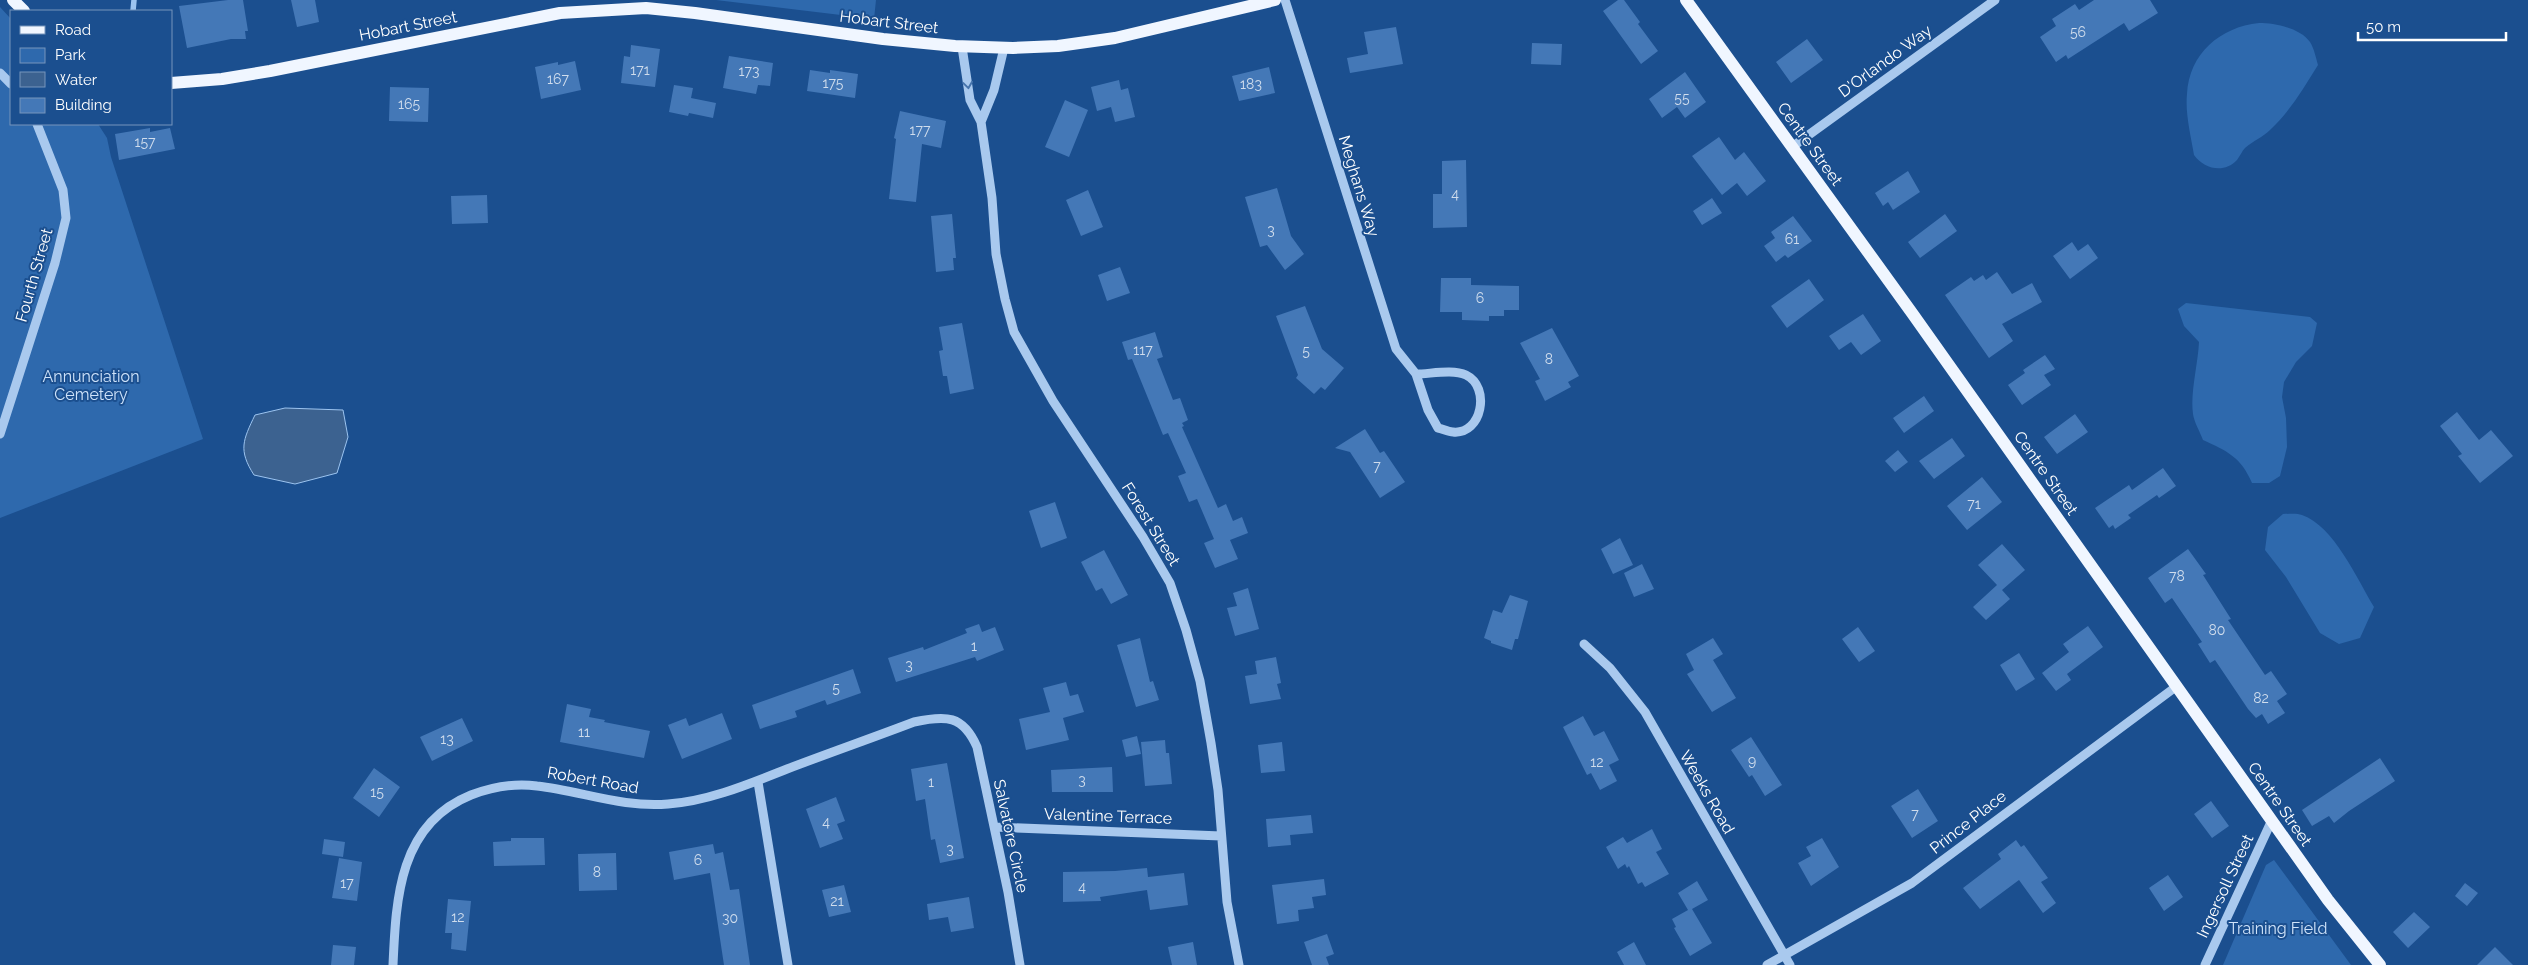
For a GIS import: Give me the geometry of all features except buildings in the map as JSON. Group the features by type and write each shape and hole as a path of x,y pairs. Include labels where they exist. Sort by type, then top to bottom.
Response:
{"main road":[{"path":"13,0 23,10"},
{"name":"Hobart Street","path":"172,83 222,79 270,71 560,13 646,8 695,12 883,39 962,47 1004,48 1058,46 1115,38 1275,0"},
{"name":"Centre Street","path":"1686,0 1912,312 2328,900 2380,965"}],"street":[{"name":"Meghans Way","path":"1285,0 1396,349 1416,374 1428,410 1438,428 1454,432 1469,428 1478,418 1481,400 1477,386 1466,375 1451,373 1416,374"},
{"name":"D'Orlando Way","path":"1792,147 1995,0"},
{"name":"Forest Street","path":"962,47 970,100 981,122 992,198 996,254 1005,300 1014,332 1052,400 1143,537 1170,583 1200,681 1213,752 1226,902 1239,965"},
{"path":"981,122 994,90 1004,48"},
{"path":"0,73 10,83"},
{"name":"Fourth Street","path":"0,434 55,263 66,218 63,190 36,125"},
{"name":"Weeks Road","path":"1584,644 1610,668 1644,712 1790,965"},
{"name":"Prince Place","path":"1767,965 1920,877 2177,686"},
{"name":"Robert Road","path":"393,965 395,923 404,873 416,841 434,817 451,803 479,792 521,784 631,804 668,804 704,798 758,782 914,722 936,717 951,718 957,722"},
{"name":"Salvatore Circle","path":"957,722 970,730 977,747 1008,892 1020,965"},
{"path":"758,782 788,965"},
{"name":"Ingersoll Street","path":"2205,965 2272,820"},
{"name":"Valentine Terrace","path":"994,827 1221,836"}],"green space":[{"path":"716,0 876,0 874,19"},
{"name":"Annunciation Cemetery","path":"0,7 10,18 10,125 99,125 107,138 111,157 203,439 0,518"},
{"path":"2259,23 2280,25 2306,37 2315,53 2318,65 2290,107 2270,130 2245,148 2232,164 2226,167 2214,168 2203,164 2194,155 2187,109 2189,80 2200,55 2209,45 2232,30"},
{"path":"2186,303 2310,317 2317,323 2312,346 2296,362 2284,382 2282,397 2286,418 2287,447 2280,476 2269,483 2252,483 2238,461 2203,440 2193,414 2192,406 2199,342 2184,326 2178,309"},
{"path":"2283,514 2300,514 2314,521 2324,530 2344,555 2374,607 2360,638 2339,644 2320,633 2286,577 2265,550 2268,527"},
{"name":"Training Field","path":"2274,860 2351,965 2223,965 2266,865"}],"water":[{"path":"285,408 343,410 348,437 337,473 295,484 254,475 246,459 244,445 255,415"}],"waterway":[{"path":"133,10 134,0"}]}
